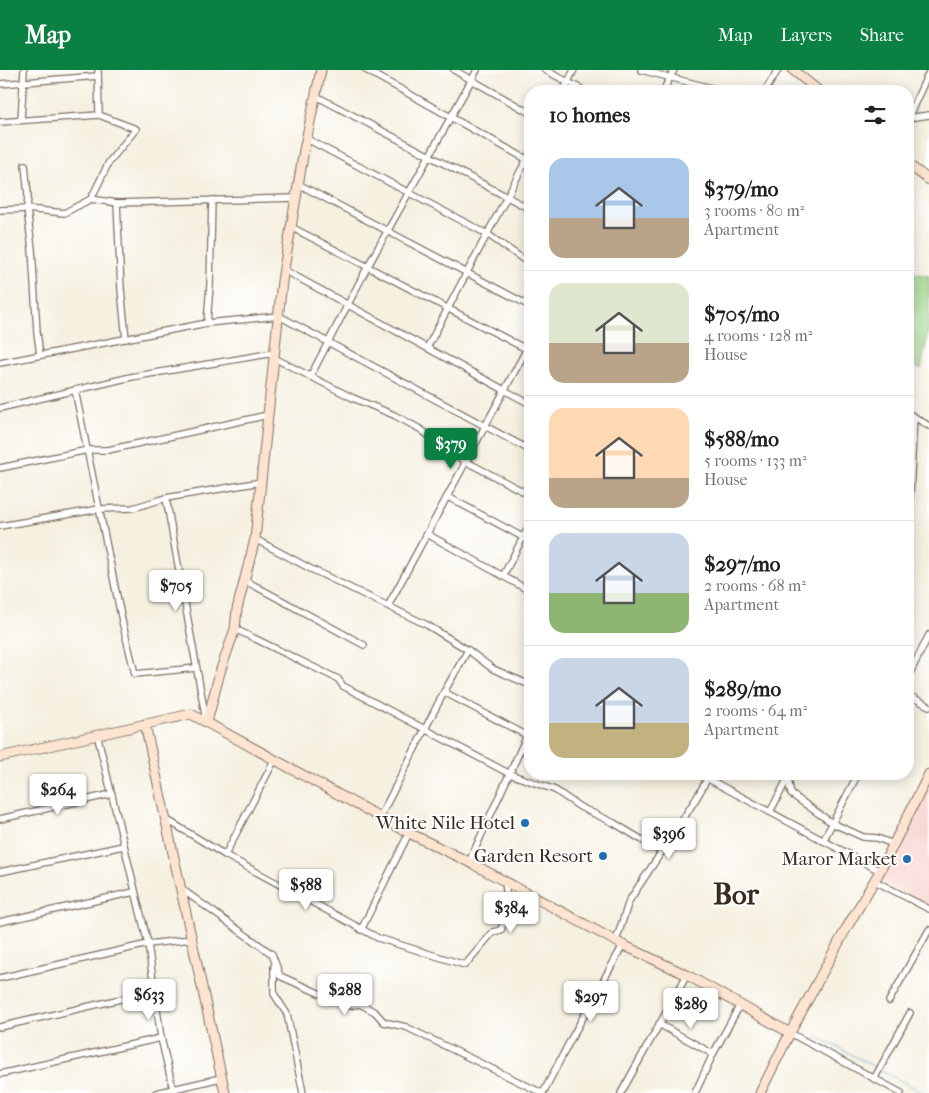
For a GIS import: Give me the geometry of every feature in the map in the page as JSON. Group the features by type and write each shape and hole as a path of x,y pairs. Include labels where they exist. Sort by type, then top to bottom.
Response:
{"street":[{"path":"21,120 24,70"},
{"path":"207,722 234,629 237,609 255,539 284,270 306,140 321,70"},
{"path":"454,70 524,110"},
{"path":"310,377 387,231 477,70"},
{"path":"545,70 574,85"},
{"path":"566,85 574,70"},
{"path":"641,70 700,85"},
{"path":"666,85 674,70"},
{"path":"769,85 778,70"},
{"path":"793,70 812,85"},
{"path":"369,71 450,117 524,155"},
{"path":"914,105 929,72"},
{"path":"0,84 24,83 98,73 99,115"},
{"path":"316,96 524,206"},
{"path":"0,122 99,115 136,129 109,162 91,199"},
{"path":"914,117 929,116"},
{"path":"306,140 487,234 524,260"},
{"path":"25,165 28,195 27,210 40,355"},
{"path":"427,348 524,167"},
{"path":"914,172 929,180"},
{"path":"298,184 524,303"},
{"path":"0,210 64,213 91,199 117,203 296,198"},
{"path":"207,323 212,200"},
{"path":"117,203 121,289 126,338"},
{"path":"291,227 524,346"},
{"path":"284,270 524,401"},
{"path":"0,363 207,323 279,316 524,447"},
{"path":"0,408 131,377 274,355 310,377 352,398 394,415 420,429 432,438 456,450 461,459 524,492"},
{"path":"388,606 524,357"},
{"path":"75,390 122,621 135,674 196,668"},
{"path":"0,468 88,450 108,450 268,415"},
{"path":"914,416 929,426"},
{"path":"0,526 100,509 133,508 166,498 261,482"},
{"path":"448,497 523,537 504,576"},
{"path":"166,498 207,722"},
{"path":"427,534 524,588"},
{"path":"255,539 311,569 427,625 468,650 493,669 524,682"},
{"path":"244,580 364,645"},
{"path":"234,629 338,678 343,686 510,774 524,779"},
{"path":"914,665 929,635"},
{"path":"380,817 444,692 468,650"},
{"path":"444,692 524,734"},
{"path":"914,698 929,706"},
{"path":"0,757 191,714 409,833 468,862 619,943 687,975 901,1093"},
{"path":"145,724 225,1093"},
{"path":"97,734 148,944 162,1038 173,1091"},
{"path":"468,862 524,740"},
{"path":"225,855 275,759"},
{"path":"760,1093 846,929 875,881 929,774"},
{"path":"527,780 555,790 580,807 614,823 662,852"},
{"path":"180,888 272,954 280,976 348,1006 360,1004 375,1012 384,1022 406,1027 543,1093 619,943 628,901 662,852 706,780"},
{"path":"715,780 770,812 880,870"},
{"path":"770,812 787,780"},
{"path":"789,780 790,794 832,823 863,837 877,838 893,844"},
{"path":"823,840 855,780"},
{"path":"0,819 112,794"},
{"path":"164,818 225,855 361,930 378,938 465,965 493,932 501,930 508,908 505,882"},
{"path":"361,930 409,833"},
{"path":"0,872 123,846"},
{"path":"875,881 929,910"},
{"path":"0,922 134,892"},
{"path":"889,1001 929,930"},
{"path":"0,978 148,944 191,939"},
{"path":"272,954 275,975 274,994 287,1014 303,1093"},
{"path":"621,1093 687,975"},
{"path":"0,1026 156,991"},
{"path":"695,1093 713,1054 740,1005"},
{"path":"874,1079 910,1013"},
{"path":"658,1024 713,1054"},
{"path":"0,1074 162,1038"},
{"path":"156,1093 173,1091 221,1078"}],"shaded area":[{"name":"Maror Market","path":"929,771 929,908 876,879"}],"green space":[{"path":"914,273 929,276 929,326 921,369 914,367"}],"waterway":[{"path":"818,1037 877,1068"},
{"path":"880,1070 924,1093"}],"place":[{"name":"White Nile Hotel","path":"525,823"},
{"name":"Garden Resort","path":"603,856"},
{"name":"Maror Market","path":"907,859"}],"district":[{"name":"Bor","path":"736,895"}]}
